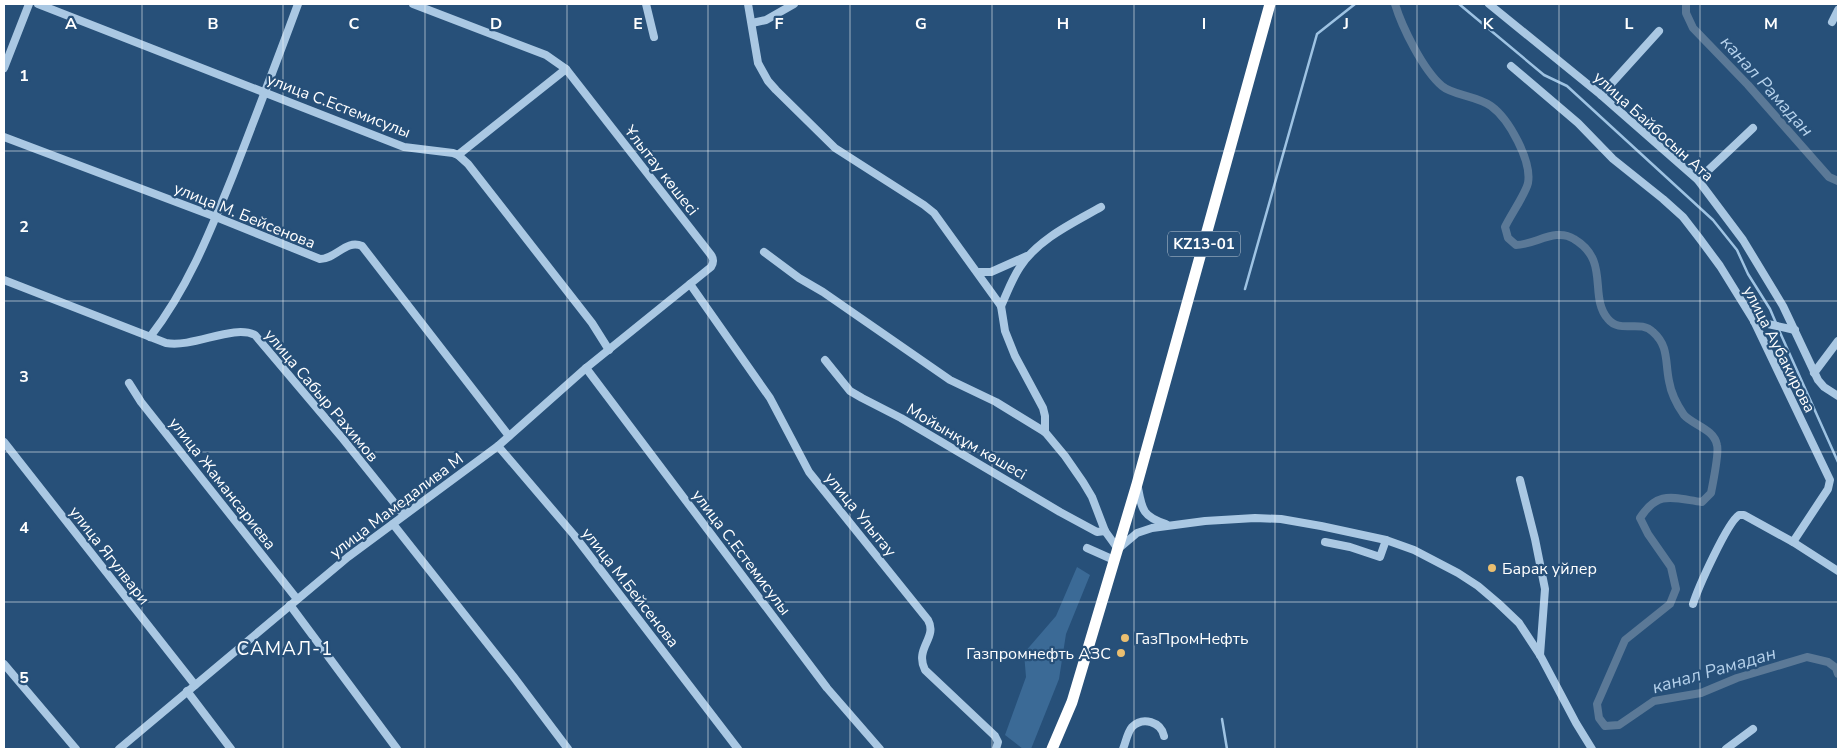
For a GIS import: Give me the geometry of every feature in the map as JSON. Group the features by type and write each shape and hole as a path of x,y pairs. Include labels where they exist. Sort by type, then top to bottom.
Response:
{"highway":[{"name":"KZ13-01","path":"1052,749 1072,702 1137,484 1270,4"}],"street":[{"path":"4,68 29,4"},
{"name":"улица С.Естемисулы","path":"38,4 404,147 458,155"},
{"path":"150,337 185,285 203,250 266,92 298,4"},
{"path":"413,4 540,53 566,69 458,155 468,164 592,323 609,350"},
{"path":"646,4 654,37"},
{"path":"748,4 758,63 768,81 836,148 934,213 978,272 1001,306 1005,331 1015,356 1043,408 1045,432"},
{"path":"752,23 766,20 794,4"},
{"name":"улица Байбосын Ата","path":"1490,4 1601,95 1698,180 1743,240 1783,306 1814,373 1824,386 1838,396"},
{"path":"1832,22 1838,10"},
{"path":"1601,95 1659,31"},
{"name":"улица Аубакирова","path":"1511,66 1578,123 1613,159 1663,198 1683,218 1720,266 1754,321 1830,480 1828,489 1793,542"},
{"name":"Ұлытау көшесі","path":"566,69 714,259 711,267 690,284"},
{"path":"1698,180 1753,128"},
{"name":"улица М. Бейсенова","path":"4,137 320,259 330,257 350,245 357,244 362,246 509,436"},
{"path":"978,272 991,272 1030,255 1064,228 1101,206"},
{"path":"764,252 799,278 823,292 950,380 996,402 1045,432 1084,482 1116,554"},
{"path":"1001,306 1016,273 1030,255"},
{"name":"улица Сабыр Рахимов","path":"4,280 175,345 242,331 254,335 343,439 404,515"},
{"name":"улица Мамедалива М","path":"119,749 297,599 404,515 498,446 586,368 690,284"},
{"name":"улица Улытау","path":"690,284 770,398 809,472 928,620 931,628 921,659 925,670 995,736 998,742 996,749"},
{"path":"1754,321 1795,330"},
{"path":"1814,373 1838,341"},
{"name":"Мойынқұм көшесі","path":"825,360 850,391 901,418 1060,512 1097,532 1105,531"},
{"name":"улица С.Естемисулы","path":"586,368 827,688 880,749"},
{"name":"улица Жамансариева","path":"129,383 140,402 297,599"},
{"name":"улица Ягулвари","path":"4,442 195,685"},
{"name":"улица М.Бейсенова","path":"498,446 574,536 738,749"},
{"path":"1520,480 1545,589 1540,655"},
{"path":"1137,484 1142,507 1146,514 1158,522 1171,525"},
{"path":"1693,604 1712,560 1733,520 1738,515 1744,515 1793,542 1838,571"},
{"path":"1116,554 1137,533 1152,528 1238,518 1281,520 1386,540 1414,550 1458,573 1478,586 1512,616 1540,655 1592,749"},
{"path":"393,524 568,749"},
{"path":"1325,542 1350,547 1380,557 1386,540"},
{"path":"1087,548 1116,554"},
{"path":"290,605 397,749"},
{"path":"4,664 76,749"},
{"path":"187,691 231,749"},
{"path":"1123,749 1129,731 1141,722 1154,723 1160,727 1164,736"},
{"path":"1726,749 1753,729"}],"shaded area":[{"path":"1077,567 1090,575 1066,634 1059,679 1031,749 1023,749 1005,735 1026,677 1024,653 1056,616"}],"waterway":[{"path":"1245,289 1317,34 1355,4"},
{"name":"канал Рамадан","path":"1395,4 1414,48 1435,79 1446,89 1491,106 1505,120 1518,141 1526,164 1528,183 1505,227 1508,238 1516,245 1560,235 1574,239 1585,248 1596,268 1599,300 1602,310 1608,319 1618,326 1648,328 1658,337 1666,355 1670,385 1677,403 1688,419 1712,435 1717,445 1717,461 1711,493 1702,502 1667,498 1653,503 1640,518 1648,534 1671,567 1676,589 1670,604 1625,640 1597,704 1599,718 1605,726 1619,725 1654,701 1701,693 1737,678 1807,657 1828,662 1836,668 1838,674"},
{"path":"1459,4 1544,75 1567,86 1713,220 1737,250 1748,274 1770,309 1776,323"},
{"name":"канал Рамадан","path":"1686,4 1686,13 1693,28 1748,85 1829,177 1838,181"},
{"path":"1778,328 1838,462"},
{"path":"1222,719 1227,749"}],"place":[{"name":"Барак уйлер","path":"1492,568"},
{"name":"ГазПромНефть","path":"1125,638"},
{"name":"Газпромнефть АЗС","path":"1121,653"}],"district":[{"name":"САМАЛ-1","path":"285,648"}]}
